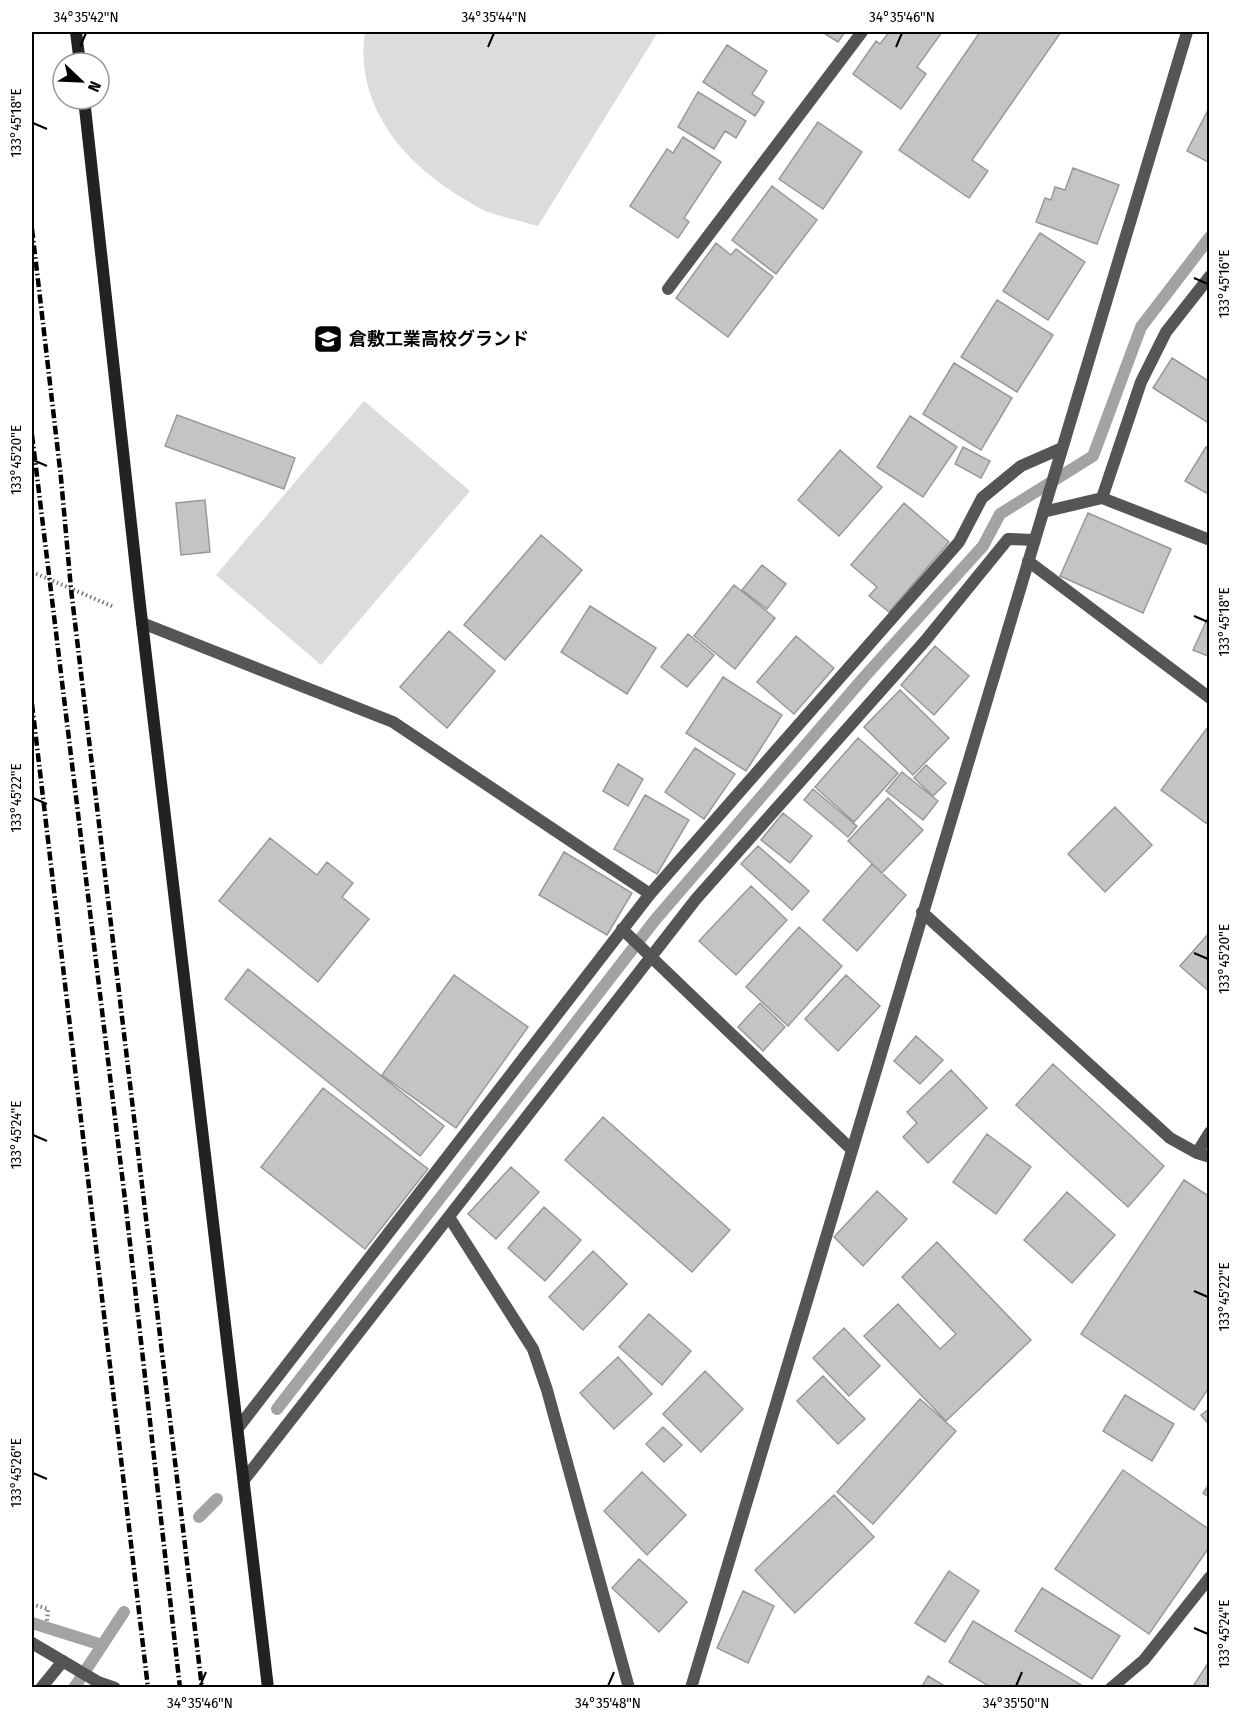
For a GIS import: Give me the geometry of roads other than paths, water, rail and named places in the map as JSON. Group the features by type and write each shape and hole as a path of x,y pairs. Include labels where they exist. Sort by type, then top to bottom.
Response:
{"street":[{"path":"76,32 78,51"},
{"path":"668,289 862,32"},
{"path":"691,1688 1187,32"},
{"path":"85,111 142,623 268,1688"},
{"path":"1102,498 1142,382 1161,342 1166,332 1209,276"},
{"path":"238,1428 625,932 650,894 959,542 982,498 1021,466 1062,448"},
{"path":"1045,506 1102,498 1209,540"},
{"path":"244,1480 696,899 925,641 1008,539 1035,540"},
{"path":"1028,561 1209,698"},
{"path":"142,623 393,722 650,894"},
{"path":"922,912 1170,1138 1209,1157"},
{"path":"625,932 851,1149"},
{"path":"1197,1153 1209,1132"},
{"path":"449,1217 533,1349 547,1390 629,1688"},
{"path":"1112,1687 1144,1660 1209,1577"},
{"path":"32,1643 98,1682 113,1687"},
{"path":"41,1688 68,1664"}],"waterway":[{"path":"277,1409 655,920 866,675 983,546 1000,514 1093,456 1141,327 1210,237"},
{"path":"199,1517 217,1499"},
{"path":"74,1688 124,1612"},
{"path":"32,1623 102,1645"}],"railway":[{"path":"32,229 61,478 71,589 202,1688"},
{"path":"32,435 126,1208 180,1688"},
{"path":"32,704 148,1688"}],"place":[{"name":"倉敷工業高校グランド","path":"328,339"}]}
